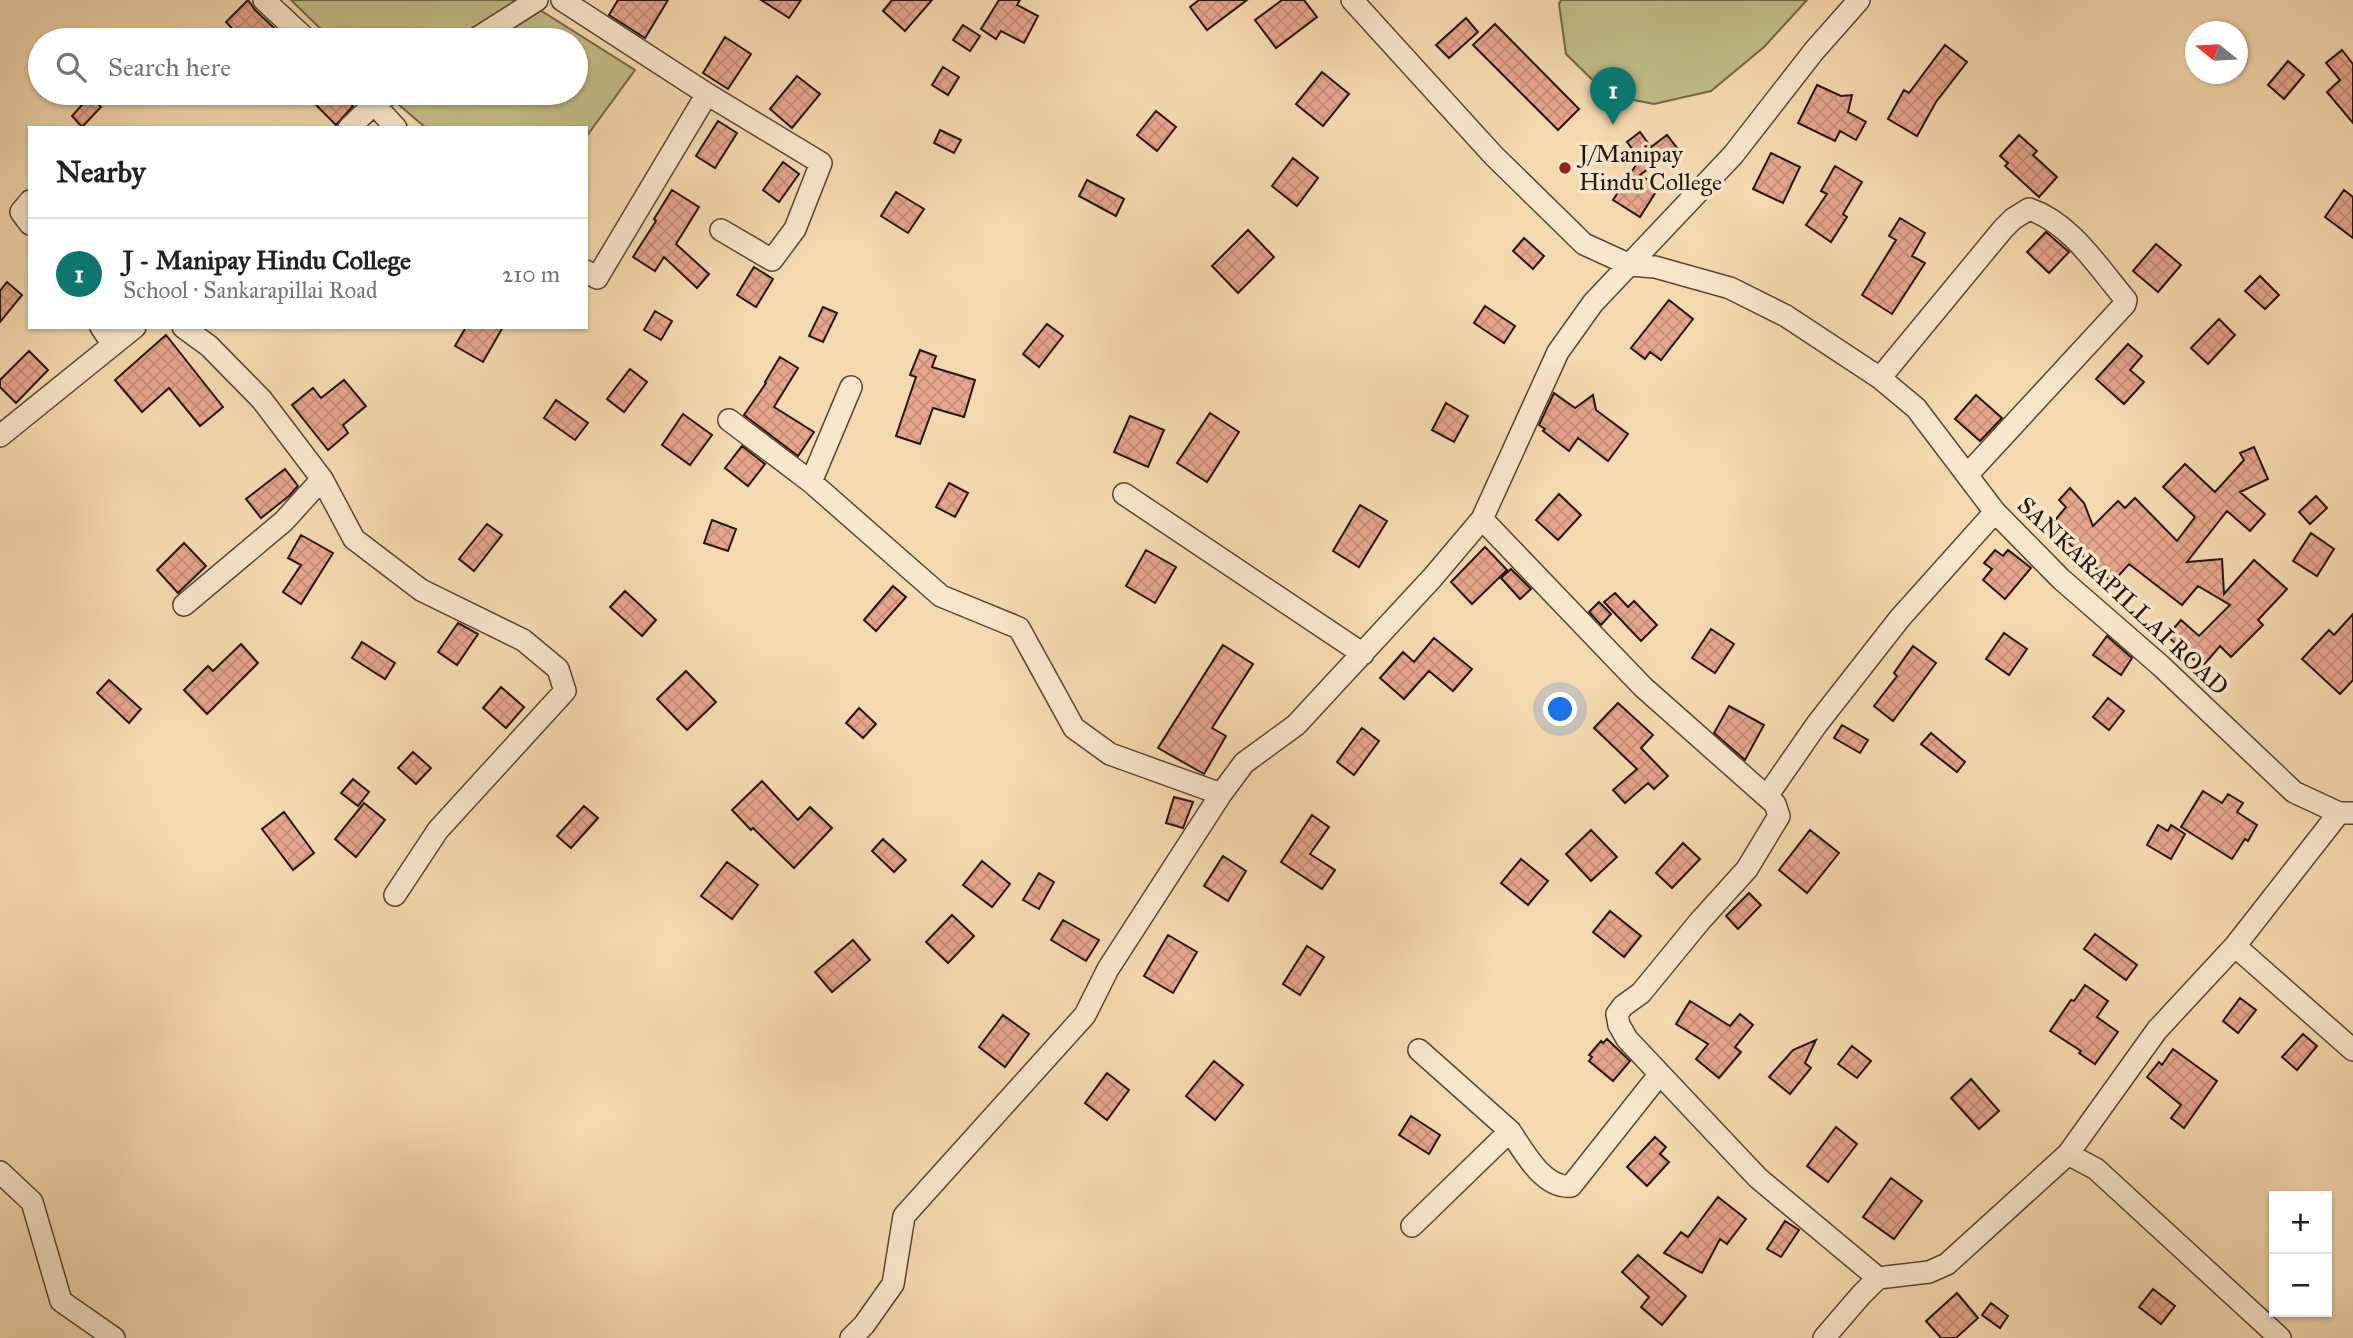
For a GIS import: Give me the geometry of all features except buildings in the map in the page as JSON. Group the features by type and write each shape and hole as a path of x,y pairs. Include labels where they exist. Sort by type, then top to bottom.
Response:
{"street":[{"path":"264,0 294,28"},
{"path":"493,28 537,0"},
{"path":"562,0 707,94 821,163 795,229 772,260 721,230"},
{"name":"SANKARAPILLAI ROAD","path":"1352,0 1494,156 1584,244 1630,265 1655,267 1730,288 1786,316 1880,378 1916,408 1995,512 2062,579 2161,666 2294,792 2346,813"},
{"path":"851,1338 864,1325 893,1284 904,1216 1085,1015 1108,969 1221,794 1244,763 1296,725 1433,577 1482,519 1558,352 1593,303 1733,155 1814,51 1859,0"},
{"path":"588,272 597,278 707,94"},
{"path":"351,126 369,105"},
{"path":"382,105 395,126"},
{"path":"28,203 21,212 28,221"},
{"path":"1880,378 2003,229 2021,213 2029,209 2044,214 2082,247 2126,300 2125,304 1967,475"},
{"path":"0,436 107,336 129,329"},
{"path":"186,329 209,346 262,401 322,479 354,538 421,590 523,640 558,669 565,691 438,830 395,895"},
{"path":"811,482 851,387"},
{"path":"729,420 811,482 941,596 1019,628 1074,728 1110,754 1221,794"},
{"path":"184,604 284,521 322,479"},
{"path":"1124,494 1363,654"},
{"path":"1767,796 1817,724 1900,618 1995,512"},
{"path":"1482,519 1643,688 1775,803 1779,816 1747,869 1641,993 1623,1006 1617,1014 1619,1025 1626,1039 1758,1178 1878,1278"},
{"path":"1825,1338 1878,1278 1929,1272 1947,1264 2068,1154 2157,1030 2235,946 2346,813"},
{"path":"2235,946 2353,1050"},
{"path":"1419,1050 1510,1131 1542,1173 1562,1186 1571,1186 1659,1075"},
{"path":"1412,1226 1510,1131"},
{"path":"2068,1154 2096,1169 2280,1338"},
{"path":"0,1172 32,1202 61,1301 114,1338"}],"shaded area":[{"path":"291,0 524,0 568,28 320,28"},
{"path":"1561,0 1807,0 1764,47 1711,91 1654,104 1608,95 1566,54 1559,4"},
{"path":"588,40 635,70 588,134 588,126 424,126 399,105 588,105"}],"place":[{"name":"J - Manipay Hindu College","path":"1613,125"},
{"name":"J/Manipay Hindu College","path":"1565,168"}]}
